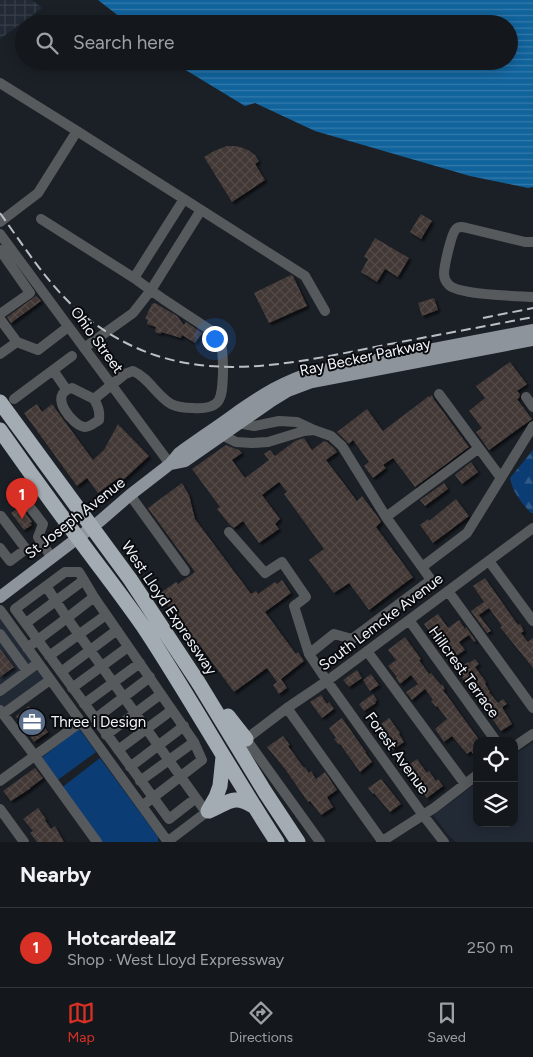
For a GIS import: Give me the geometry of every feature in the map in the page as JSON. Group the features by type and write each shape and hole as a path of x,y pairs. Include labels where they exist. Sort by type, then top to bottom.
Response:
{"highway":[{"name":"West Lloyd Expressway","path":"7,400 198,682 298,842"},
{"path":"0,430 147,633 277,842"},
{"path":"198,682 246,738"},
{"path":"207,812 220,786 223,757"},
{"path":"207,812 228,801 234,800 242,800 253,806"}],"main road":[{"name":"Ray Becker Parkway","path":"170,464 179,453 264,394 284,383 309,373 533,330"},
{"name":"Ray Becker Parkway","path":"170,464 185,461 277,397 312,382 533,340"},
{"name":"St Joseph Avenue","path":"2,592 92,528 170,464"}],"street":[{"path":"0,83 305,276 325,311"},
{"path":"0,222 38,193 77,131"},
{"path":"134,278 184,199"},
{"path":"84,348 133,313 151,290 201,210"},
{"path":"41,218 134,278 210,330 221,341 223,369 221,397 216,404 206,409 186,408 171,404 141,374 133,371 125,374 94,399"},
{"path":"533,242 525,242 459,227 452,236 444,272 445,279 449,285 456,289 487,295 533,297"},
{"name":"Ohio Street","path":"0,234 6,254 68,327 170,464"},
{"path":"0,314 30,293 6,254"},
{"path":"0,318 17,342 38,350 68,327"},
{"path":"0,354 17,342"},
{"path":"7,400 72,356"},
{"path":"53,370 66,389"},
{"path":"72,388 94,399 98,404 100,412 99,420 85,427 78,425 69,416 60,397 62,392 72,388"},
{"path":"440,394 501,478"},
{"path":"526,397 533,407"},
{"path":"238,423 254,426 279,422 297,422 331,436 342,446 386,517 432,580 352,639 334,634 309,654"},
{"path":"422,567 467,533 533,426"},
{"path":"222,435 236,442 252,443 268,442 304,431 314,430"},
{"path":"386,517 479,448"},
{"path":"34,478 21,488 20,494 43,524 38,537 52,558"},
{"path":"130,495 185,571"},
{"path":"0,516 26,549 10,561 0,548"},
{"name":"Forest Avenue","path":"229,532 266,574 282,562 306,596 294,606 309,654 444,842"},
{"name":"South Lemcke Avenue","path":"246,738 531,533"},
{"path":"490,561 533,621"},
{"path":"142,806 153,799 202,760 184,726 94,597 79,572 65,572 15,609 140,782 153,799 169,819 196,798"},
{"path":"26,623 84,580"},
{"path":"0,610 3,622 27,648 167,842 207,812 101,666 46,586"},
{"path":"448,591 533,708"},
{"path":"27,648 94,597"},
{"path":"49,656 106,614"},
{"name":"Hillcrest Terrace","path":"409,620 493,737"},
{"path":"61,672 117,630"},
{"path":"0,634 27,671"},
{"path":"72,688 128,646"},
{"path":"367,651 465,784"},
{"path":"0,691 38,663"},
{"path":"84,704 140,663"},
{"path":"95,719 150,678"},
{"path":"50,680 1,712 97,842"},
{"path":"106,735 161,694"},
{"path":"287,708 382,842 423,815 473,778"},
{"path":"118,750 172,710"},
{"path":"0,781 80,722"},
{"path":"130,767 184,726"},
{"path":"518,744 533,734"},
{"path":"246,738 320,842"},
{"path":"140,782 194,742"},
{"path":"0,809 24,842"}],"shaded area":[{"path":"0,0 32,0 42,8 33,15 15,15 15,28 0,39"},
{"path":"98,0 533,0 533,187 528,188 470,176 315,131 255,103 245,106 186,70 518,70 518,15 117,15"},
{"path":"0,615 50,684 7,714 0,704"},
{"path":"533,742 533,842 456,842 433,815 473,786 473,827 518,827 518,752"}],"green space":[{"path":"533,450 533,513 531,513 518,497 510,478"},
{"path":"77,730 80,730 96,752 55,782 39,760"},
{"path":"100,758 158,837 158,842 99,842 60,789"}],"building":[{"path":"227,146 240,147 255,155 259,161 255,164 265,180 232,202 204,157"},
{"path":"421,214 432,221 421,239 410,232"},
{"path":"375,238 409,258 398,277 385,269 377,282 361,272 368,259 364,257"},
{"path":"291,275 307,306 269,323 254,293"},
{"path":"36,296 41,301 11,323 7,317"},
{"path":"434,298 438,310 422,316 418,303"},
{"path":"155,303 177,316 184,325 186,322 202,333 195,343 182,335 181,338 155,332 156,327 147,324 148,320 145,319 152,304"},
{"path":"510,362 527,384 517,391 520,394 517,399 532,419 489,450 476,432 482,428 469,411 485,398 476,386"},
{"path":"432,395 469,447 415,487 393,458 383,465 386,468 373,478 364,466 369,462 353,440 349,444 337,432 367,409 383,431"},
{"path":"37,404 42,412 52,404 93,460 104,450 118,424 149,456 120,483 117,479 98,493 87,478 77,486 24,413"},
{"path":"304,438 312,450 324,441 334,448 337,452 326,460 357,501 362,496 378,517 381,522 376,527 413,577 369,610 349,583 334,593 309,560 324,549 284,494 287,492 279,482 262,495 280,519 275,524 279,529 259,543 243,521 234,528 230,525 217,509 220,507 192,469 226,445 238,449 242,453 232,460 245,478 269,460 264,454 270,450 275,456 295,441"},
{"path":"471,462 478,472 462,484 455,475"},
{"path":"182,483 189,495 195,519 251,594 256,591 258,594 275,582 277,584 282,580 291,593 265,612 296,654 298,652 304,661 281,679 287,688 279,694 273,685 277,682 267,668 234,692 159,594 195,572 148,508"},
{"path":"444,483 448,489 425,506 420,500"},
{"path":"456,499 469,516 433,543 420,525 428,519 429,521"},
{"path":"20,506 32,522 30,523 32,525 24,530 11,513"},
{"path":"485,578 518,625 520,624 524,631 521,633 528,642 533,638 533,668 500,627 502,626 489,608 479,615 491,631 487,633 471,611 484,602 473,586"},
{"path":"438,614 448,628 459,620 476,641 474,642 469,635 459,642 465,650 452,659 424,624"},
{"path":"405,637 429,674 431,673 442,684 445,689 443,690 477,737 473,737 473,754 471,751 467,754 452,736 444,742 435,729 447,719 431,701 433,700 425,689 412,700 406,692 418,684 411,675 400,684 388,666 396,660 388,650"},
{"path":"0,649 14,667 0,677"},
{"path":"475,659 479,664 475,667 486,682 485,684 489,692 498,703 503,699 507,704 502,707 512,724 501,731 467,685 459,669"},
{"path":"357,670 362,678 349,687 343,680"},
{"path":"371,674 379,685 370,691 363,680"},
{"path":"373,694 377,700 376,703 364,711 359,704"},
{"path":"321,695 327,704 329,702 334,709 322,718 310,702"},
{"path":"29,706 48,732 34,742 16,716"},
{"path":"342,718 372,762 360,772 340,744 334,739 336,738 329,728"},
{"path":"389,718 404,742 393,750 377,727"},
{"path":"283,736 290,745 288,746 309,773 311,771 316,779 325,772 337,790 327,797 333,807 321,815 310,801 308,802 267,747"},
{"path":"417,759 427,773 429,771 436,781 438,779 443,786 427,798 415,782 418,780 407,766"},
{"path":"35,768 43,778 11,801 3,791"},
{"path":"381,779 401,804 390,812 368,788"},
{"path":"38,808 51,829 55,826 64,842 37,842 30,833 33,831 23,819"}],"railway":[{"path":"0,213 51,283 87,318 122,341 157,356 192,364 229,367 303,361 533,317"},
{"path":"483,318 533,308"}],"place":[{"name":"HotcardealZ","path":"22,519"},
{"name":"Three i Design","path":"32,722"}]}
